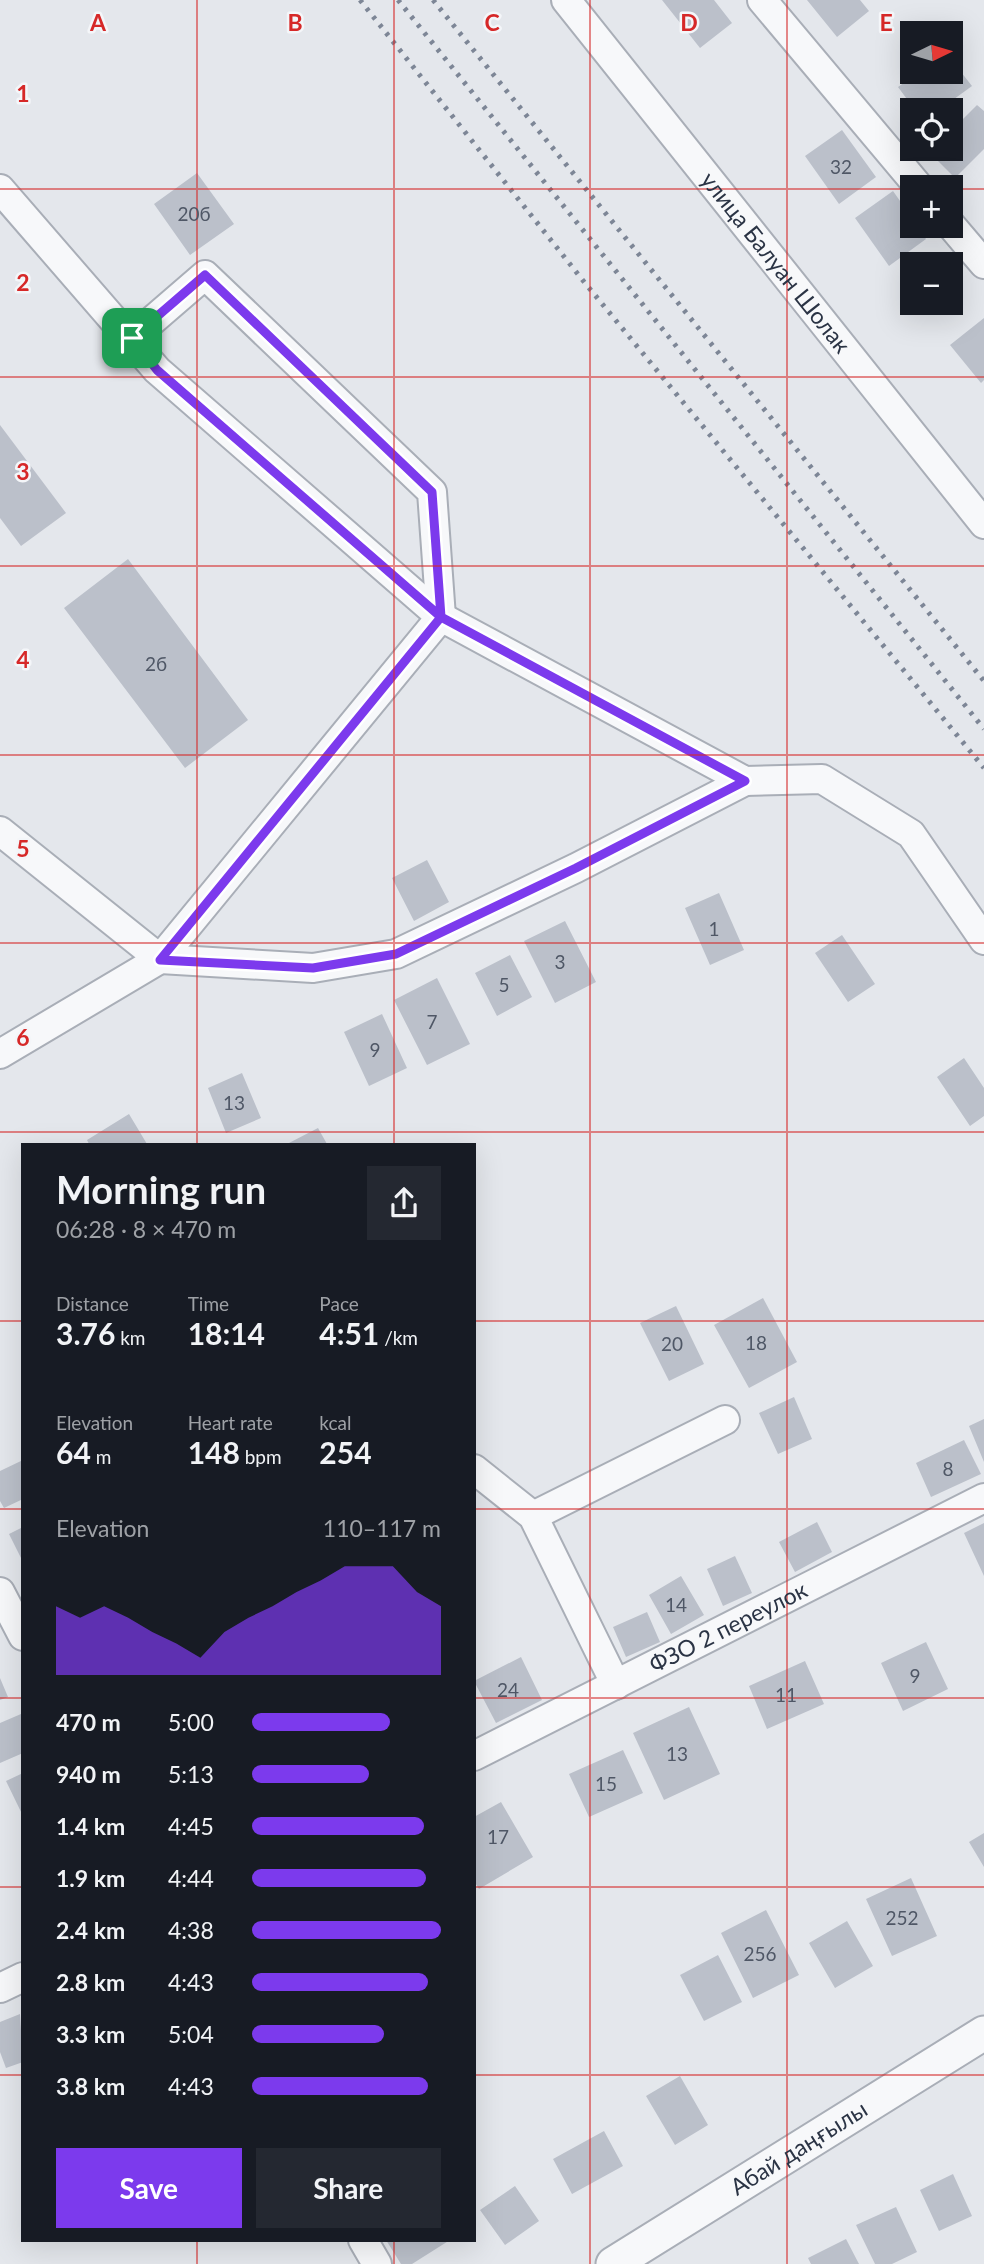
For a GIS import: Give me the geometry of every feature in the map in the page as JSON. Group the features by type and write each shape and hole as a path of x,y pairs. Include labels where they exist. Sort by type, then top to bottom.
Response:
{"street":[{"name":"улица Балуан Шолак","path":"566,0 984,524"},
{"path":"762,0 909,175"},
{"path":"0,189 157,370 441,617 745,781"},
{"path":"962,238 984,264"},
{"path":"0,1054 160,960 441,617 432,492 205,275 132,338"},
{"path":"0,831 160,960 313,968 396,954 576,868 745,781 822,779 911,834 984,940"},
{"path":"533,1516 725,1420"},
{"path":"476,1471 533,1516 616,1685"},
{"name":"ФЗО 2 переулок","path":"476,1755 984,1498"},
{"path":"0,1592 21,1632"},
{"path":"0,1988 21,1978"},
{"name":"Абай даңғылы","path":"613,2264 984,2033"},
{"path":"364,2242 377,2264"}],"building":[{"path":"662,0 714,0 732,23 700,48"},
{"path":"807,0 860,0 869,11 837,37"},
{"path":"963,75 972,86 956,98 906,98 898,87 902,84 963,84"},
{"path":"977,105 984,111 984,149 958,175 952,175 938,161 963,161 963,119"},
{"path":"842,130 876,177 839,204 805,156"},
{"path":"197,173 234,224 190,255 154,204"},
{"path":"893,191 900,201 900,238 926,239 908,252 900,252 900,258 889,266 855,218"},
{"path":"984,318 984,380 981,383 950,345"},
{"path":"0,425 66,513 21,546 0,518"},
{"path":"128,559 248,720 185,768 64,608"},
{"path":"427,860 449,902 414,921 392,878"},
{"path":"719,893 744,950 710,965 685,908"},
{"path":"565,921 596,982 555,1003 524,941"},
{"path":"842,935 875,984 848,1002 815,953"},
{"path":"510,955 532,997 497,1016 475,973"},
{"path":"437,978 470,1044 427,1065 394,1000"},
{"path":"382,1014 407,1068 369,1086 344,1032"},
{"path":"964,1058 984,1088 984,1116 970,1126 937,1077"},
{"path":"242,1073 261,1118 226,1133 208,1088"},
{"path":"129,1114 146,1143 88,1143 87,1140"},
{"path":"318,1128 326,1143 289,1143"},
{"path":"763,1298 797,1362 749,1388 714,1325"},
{"path":"676,1306 704,1364 669,1381 640,1323"},
{"path":"794,1397 812,1439 778,1454 759,1413"},
{"path":"984,1419 984,1462 969,1426"},
{"path":"964,1440 981,1474 931,1497 916,1463"},
{"path":"21,1461 21,1500 4,1508 0,1501 0,1471"},
{"path":"817,1522 832,1552 795,1572 779,1542"},
{"path":"984,1523 984,1576 964,1533"},
{"path":"21,1528 21,1558 9,1534"},
{"path":"735,1556 752,1593 723,1606 707,1569"},
{"path":"681,1576 704,1615 671,1634 649,1595"},
{"path":"647,1612 660,1642 626,1657 613,1627"},
{"path":"926,1642 948,1689 903,1711 881,1663"},
{"path":"521,1657 542,1700 496,1723 476,1680"},
{"path":"805,1661 824,1704 767,1729 749,1686"},
{"path":"0,1678 8,1697 0,1700"},
{"path":"689,1707 720,1774 664,1800 633,1733"},
{"path":"21,1714 21,1754 0,1763 0,1723"},
{"path":"623,1750 643,1793 589,1817 569,1774"},
{"path":"21,1774 21,1812 6,1781"},
{"path":"501,1802 533,1857 479,1889 476,1884 476,1816"},
{"path":"984,1833 984,1867 969,1842"},
{"path":"911,1878 937,1936 892,1956 866,1899"},
{"path":"766,1910 799,1975 753,1998 721,1933"},
{"path":"847,1921 873,1966 835,1988 809,1943"},
{"path":"718,1955 742,2002 704,2021 680,1975"},
{"path":"20,2014 21,2063 6,2068 0,2052 0,2022"},
{"path":"680,2076 708,2125 675,2145 646,2096"},
{"path":"604,2131 623,2166 572,2194 553,2159"},
{"path":"953,2174 972,2216 939,2231 920,2190"},
{"path":"515,2186 539,2221 505,2245 480,2210"},
{"path":"896,2207 917,2252 892,2264 875,2264 856,2225"},
{"path":"846,2239 859,2264 811,2264 808,2258"},
{"path":"387,2242 447,2242 412,2264 401,2264"}],"railway":[{"path":"360,0 585,283 984,768"},
{"path":"398,0 984,729"},
{"path":"433,0 984,681"}],"route":[{"path":"132,338 157,370 441,617 160,960 313,968 396,954 576,868 745,781 441,617 432,492 205,275 132,338"}]}
